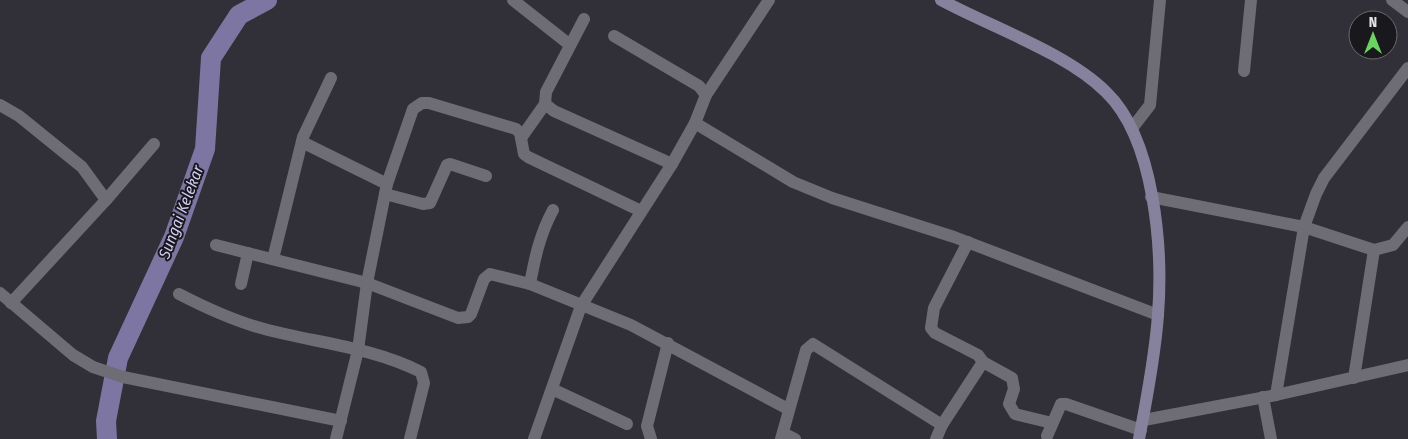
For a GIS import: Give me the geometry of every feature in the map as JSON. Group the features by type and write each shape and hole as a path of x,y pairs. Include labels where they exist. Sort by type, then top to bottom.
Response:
{"street":[{"path":"513,0 570,44"},
{"path":"534,439 581,306 672,164 695,123 706,95 769,0"},
{"path":"941,0 1066,63 1089,78 1118,105 1132,127 1141,148 1151,197 1158,262 1158,315 1141,429"},
{"path":"1132,127 1150,105 1160,0"},
{"path":"1244,71 1251,0"},
{"path":"1392,0 1408,12"},
{"path":"521,138 545,104 546,92 584,19"},
{"path":"614,36 699,86 706,95"},
{"path":"1271,439 1269,396 1304,227 1316,194 1324,178 1408,68"},
{"path":"273,259 302,142 331,78"},
{"path":"336,439 358,350 368,283 386,189 413,110 422,103 429,103 516,129 521,138 522,150 528,157 641,211"},
{"path":"545,104 554,111 672,164"},
{"path":"0,105 19,116 82,167 106,200"},
{"path":"695,123 793,182 832,198 968,242 1158,315"},
{"path":"302,142 386,189 423,204 430,203 447,166 450,164 486,176"},
{"path":"11,303 106,200 154,144"},
{"path":"1151,197 1304,227 1374,250 1393,245 1408,227"},
{"path":"530,284 534,257 544,227 553,210"},
{"path":"968,242 934,308 931,328 935,333 978,355 983,362 1012,378 1014,389 1010,404 1015,414 1052,423"},
{"path":"216,245 368,283 464,318 471,314 486,276 494,274 530,284 631,325 668,343 788,409"},
{"path":"1354,378 1374,250"},
{"path":"241,284 248,253"},
{"path":"0,293 66,350 94,367 123,377 341,421"},
{"path":"179,294 218,314 240,322 358,350 418,370 423,375 424,382 410,439"},
{"path":"651,439 647,426 668,343"},
{"path":"795,439 782,436 806,350 808,347 816,344 942,425"},
{"path":"936,439 942,425 983,362"},
{"path":"1047,436 1061,404 1141,429 1269,396 1408,365"},
{"path":"552,389 627,424"}],"waterway":[{"name":"Sungai Kelekar","path":"107,439 106,421 118,358 174,237 205,149 211,58 239,15 267,0"}]}
